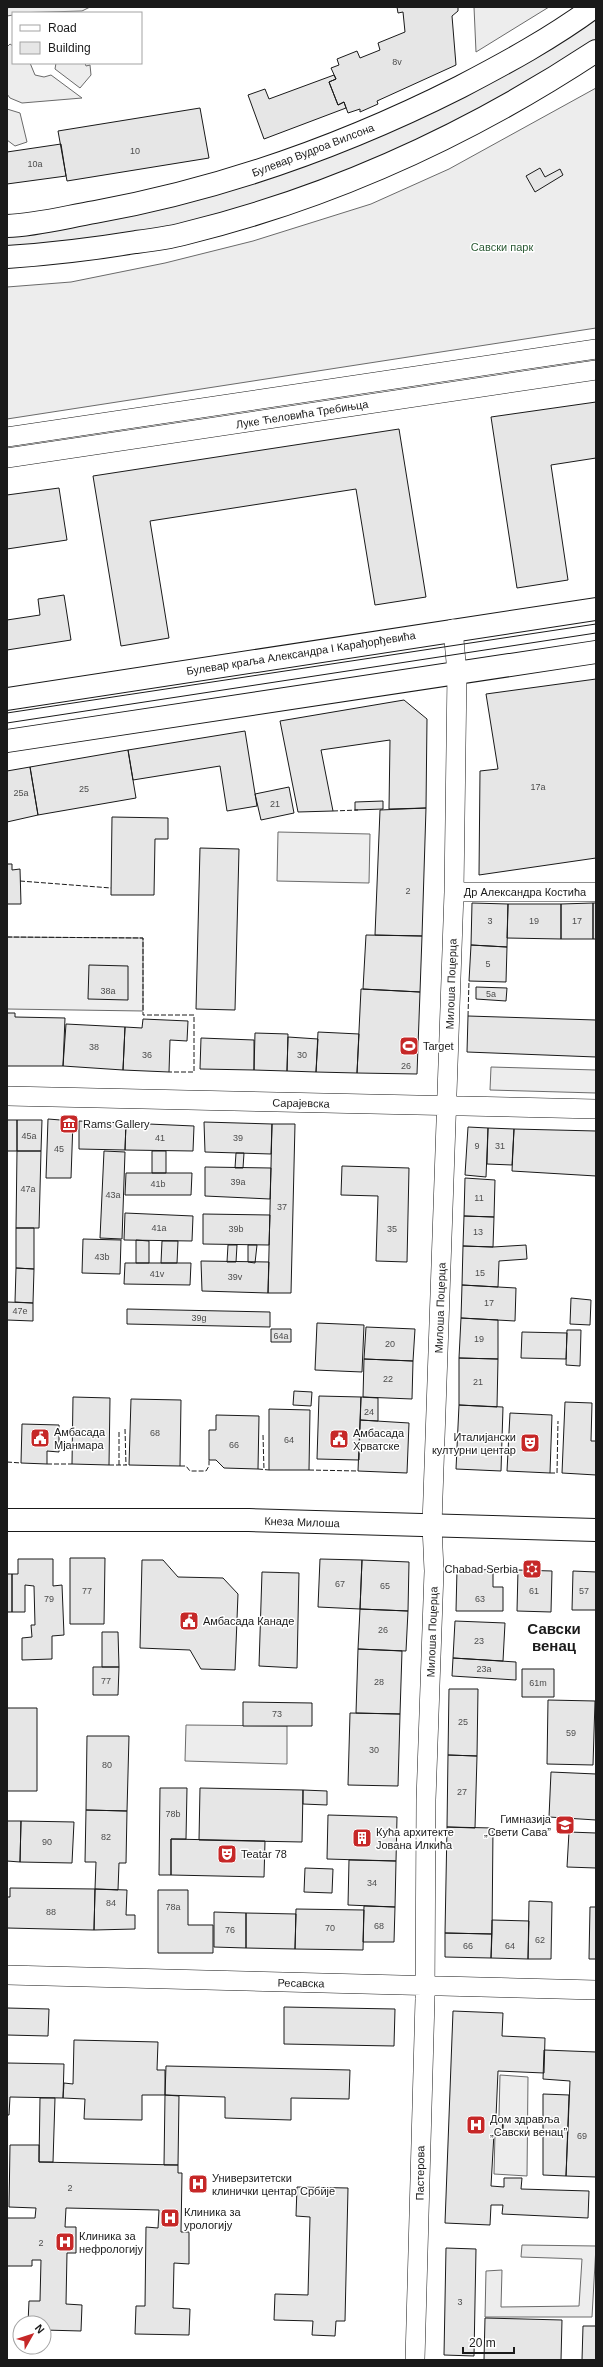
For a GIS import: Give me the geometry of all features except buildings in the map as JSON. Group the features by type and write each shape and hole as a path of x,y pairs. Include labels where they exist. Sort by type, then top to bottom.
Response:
{"main road":[{"name":"Булевар Вудроа Вилсона","path":"7,226 133,205 236,179 328,146 405,115 494,69 594,7"},
{"path":"7,257 74,252 182,235 287,203 376,170 453,134 530,93 596,51"},
{"name":"Булевар краља Александра I Карађорђевића","path":"7,699 596,608"},
{"path":"7,741 596,652"},
{"name":"Кнеза Милоша","path":"7,1520 249,1520 596,1530"}],"street":[{"name":"Луке Ћеловића Требињца","path":"7,437 596,349"},
{"name":"Луке Ћеловића Требињца","path":"7,458 596,370"},
{"name":"Милоша Поцерца","path":"425,1986 426,1800 434,1571 432,1525 448,1107 454,892 457,673 453,629"},
{"name":"Др Александра Костића","path":"454,892 596,892"},
{"name":"Сарајевска","path":"7,1096 448,1107 596,1109"},
{"name":"Ресавска","path":"7,1976 596,1990"},
{"name":"Пастерова","path":"416,2360 425,1986"}],"shaded area":[{"path":"90,7 82,11 12,12 12,15 7,16 7,8"},
{"path":"474,7 549,7 476,52"},
{"path":"596,7 596,51 453,134 182,235 7,257 7,226 328,146"},
{"path":"10,44 12,45 12,64 30,64 35,75 44,77 51,75 82,98 22,103 10,98 7,94 7,47"},
{"path":"56,64 85,64 86,66 90,65 91,75 80,88 55,69"},
{"name":"Савски парк","path":"596,88 596,328 7,419 7,287 71,282 165,263 253,241 371,204 449,169"},
{"path":"7,109 20,113 27,142 15,146 7,140"},
{"path":"278,832 370,834 369,883 277,881"},
{"path":"7,937 143,938 143,1011 7,1009"},
{"path":"491,1067 596,1070 596,1093 490,1090"},
{"path":"186,1725 287,1726 287,1764 185,1761"},
{"path":"500,2075 528,2077 527,2176 494,2174 495,2134 503,2135 504,2117 499,2116"},
{"path":"522,2245 596,2246 592,2317 485,2317 486,2271 502,2270 501,2307 579,2306 582,2259 521,2257"}],"tram line":[{"path":"7,713 596,624"},
{"path":"7,723 596,633"}],"fence":[{"path":"333,811 358,810"},
{"path":"20,881 111,888"},
{"path":"7,937 143,938 143,1015 194,1015 194,1072 169,1072"},
{"path":"468,1016 469,981"},
{"path":"550,1473 557,1473 558,1421"},
{"path":"125,1429 126,1465"},
{"path":"119,1431 119,1465"},
{"path":"263,1435 264,1470"},
{"path":"180,1466 186,1466 190,1471 206,1471 209,1466 209,1460"},
{"path":"7,1462 21,1463"},
{"path":"47,1464 72,1464"},
{"path":"109,1465 127,1465"},
{"path":"258,1469 269,1470"},
{"path":"309,1470 358,1471"}],"place":[{"name":"Target","path":"409,1046"},
{"name":"Rams Gallery","path":"69,1124"},
{"name":"Амбасада Мјанмара","path":"40,1438"},
{"name":"Амбасада Хрватске","path":"339,1439"},
{"name":"Италијански културни центар","path":"530,1443"},
{"name":"Chabad Serbia","path":"532,1569"},
{"name":"Амбасада Канаде","path":"189,1621"},
{"name":"Гимназија „Свети Сава”","path":"565,1825"},
{"name":"Кућа архитекте Јована Илкића","path":"362,1838"},
{"name":"Teatar 78","path":"227,1854"},
{"name":"Дом здравља „Савски венац”","path":"476,2125"},
{"name":"Универзитетски клинички центар Србије","path":"198,2184"},
{"name":"Клиника за урологију","path":"170,2218"},
{"name":"Клиника за нефрологију","path":"65,2242"}],"district":[{"name":"Савски венац","path":"554,1636"}]}
